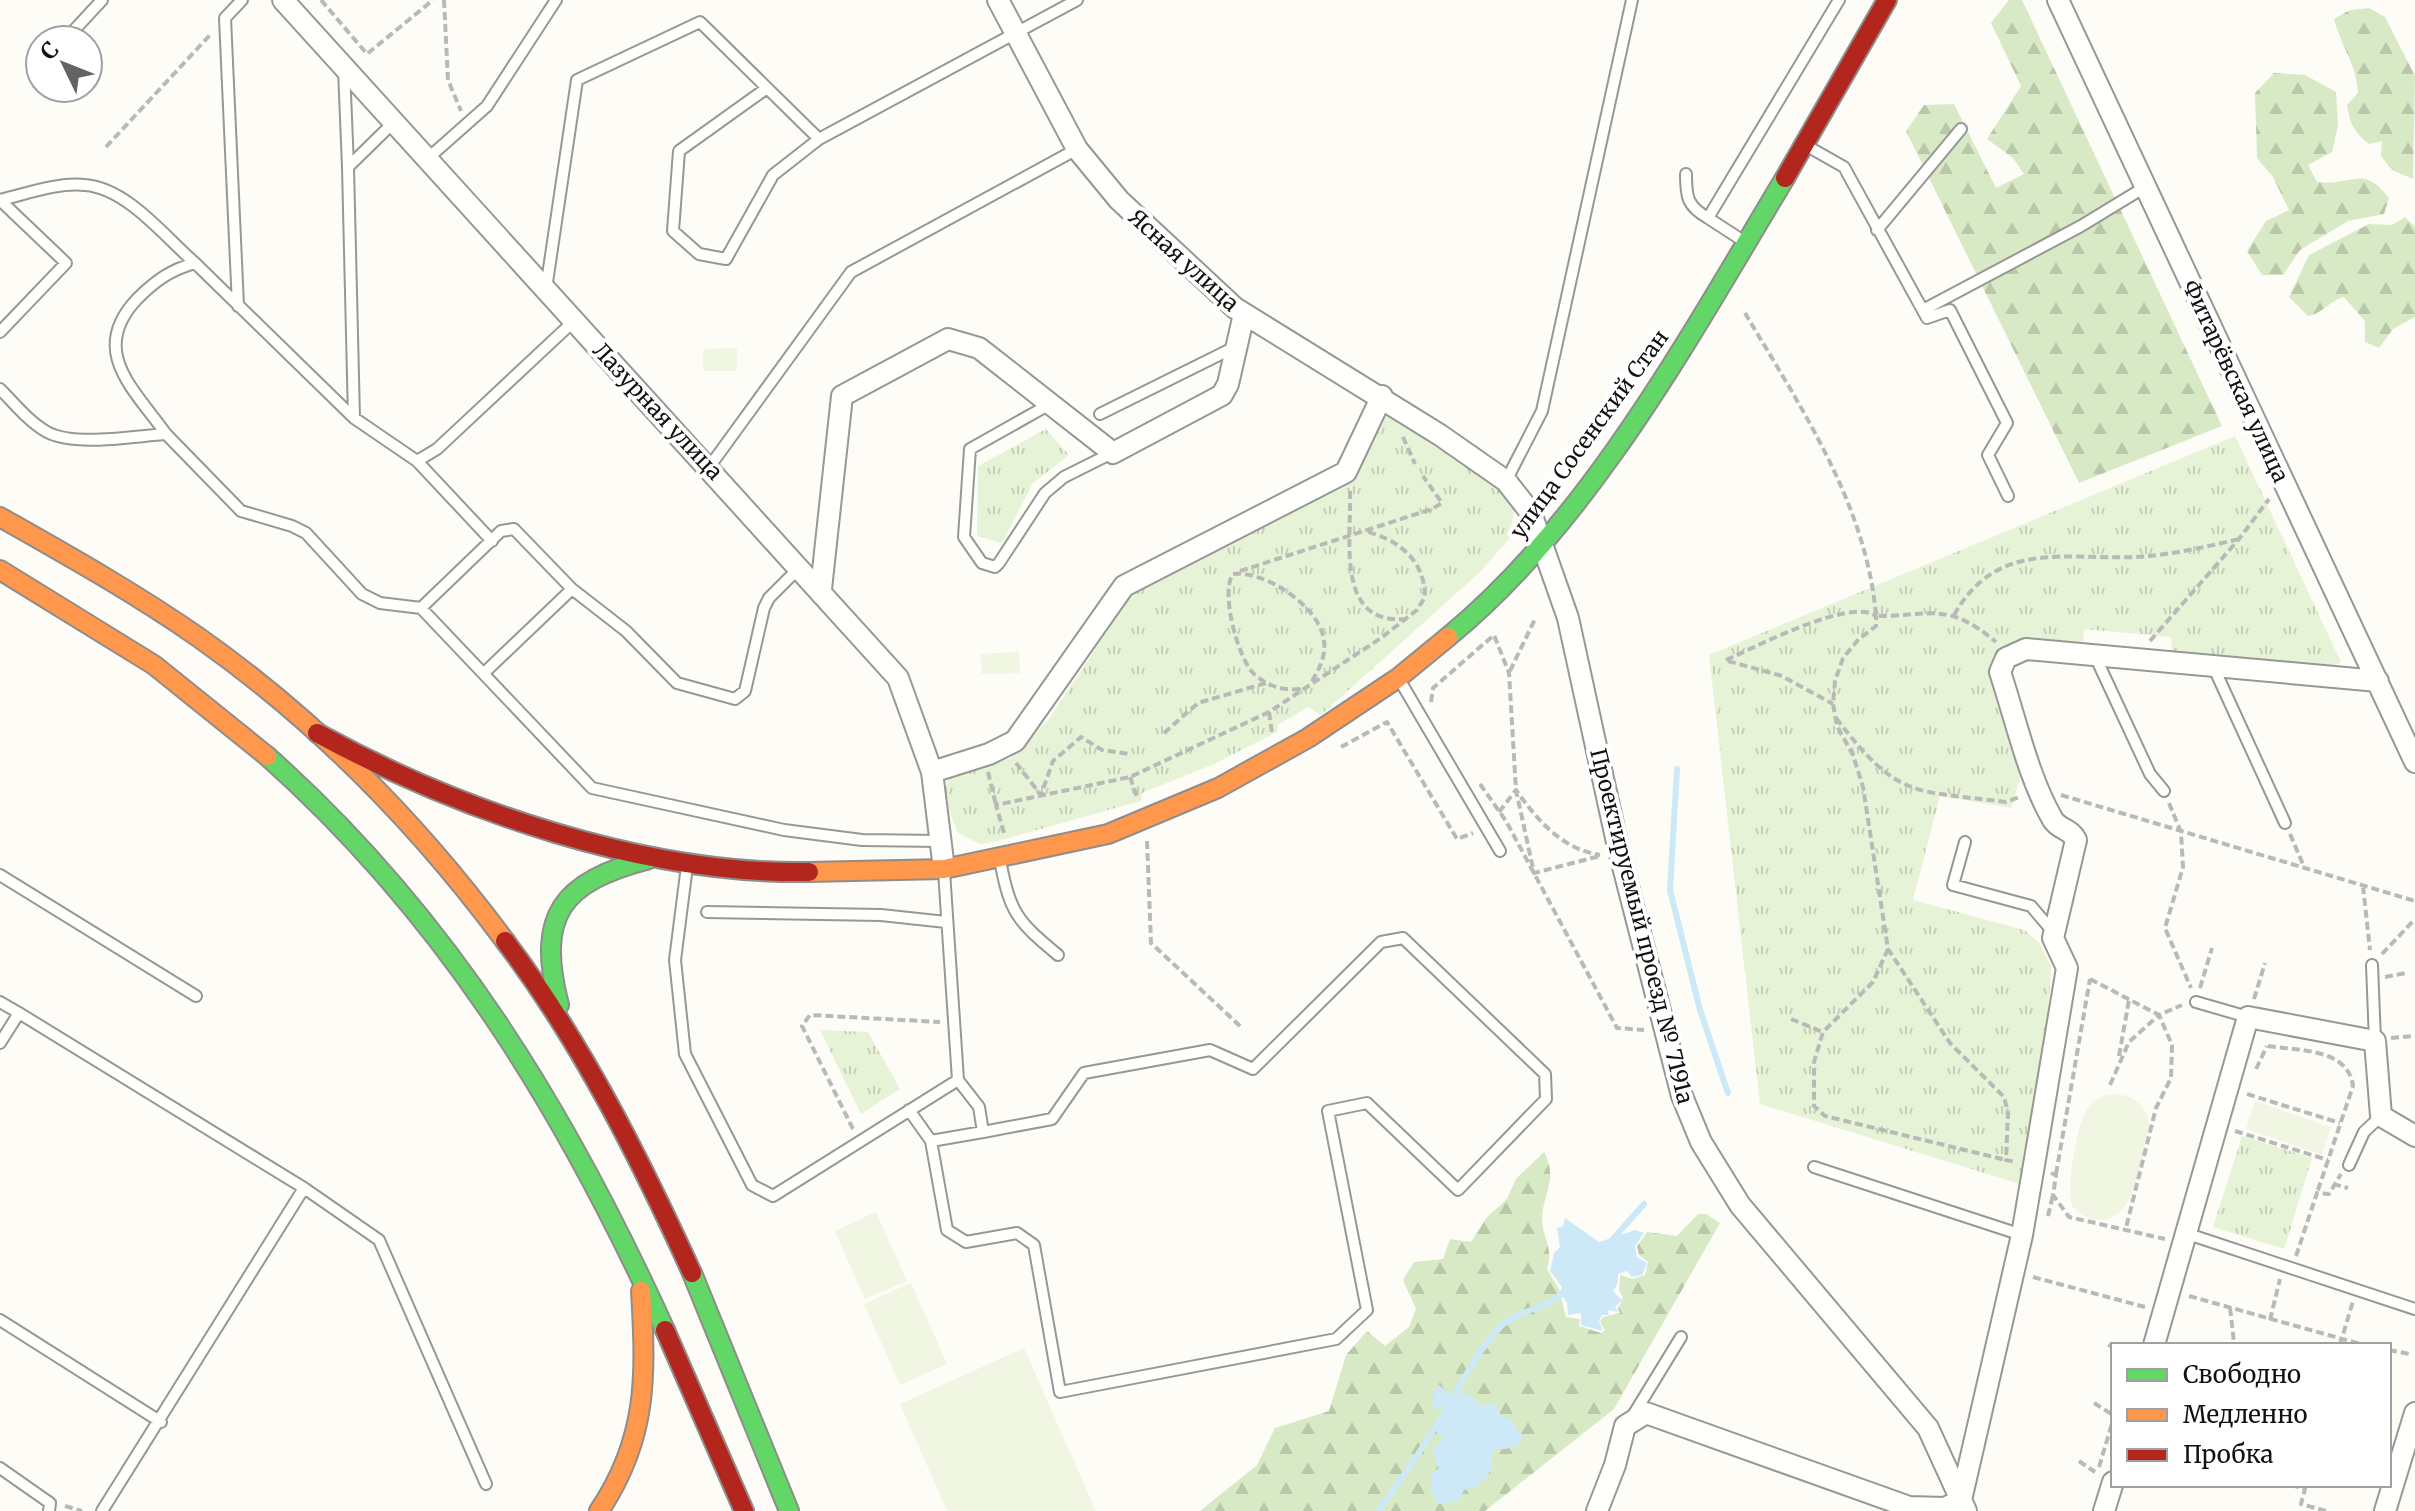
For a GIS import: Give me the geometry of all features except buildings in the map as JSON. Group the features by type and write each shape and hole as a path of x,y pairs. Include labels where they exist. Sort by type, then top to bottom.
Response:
{"main road":[{"name":"улица Сосенский Стан","path":"653,859 783,872 944,869 1108,834 1218,788 1308,738 1398,678 1459,628 1543,545 1626,431 1806,145 1887,0"},
{"path":"0,517 203,640 317,733 455,879 494,925 568,1033 642,1166 700,1290 789,1511"},
{"path":"0,570 124,644 241,732 373,865 460,967 517,1047 582,1161 640,1275 744,1511"},
{"path":"317,733 381,768 438,792 653,859"},
{"path":"568,1033 548,965 547,948 554,916 574,889 590,877 607,869 653,859"},
{"path":"599,1511 618,1487 641,1426 645,1360 640,1275"}],"street":[{"name":"Лазурная улица","path":"283,0 426,160 710,466 898,678 932,772 944,869"},
{"name":"Ясная улица","path":"998,0 1077,149 1119,200 1244,314 1382,396 1506,481 1531,513 1543,545"},
{"name":"Фитарёвская улица","path":"2058,0 2415,762"},
{"path":"821,589 842,396 948,339 979,348 1113,453 1222,395 1228,384 1244,314"},
{"path":"932,772 989,754 1015,741 1124,586 1346,472 1382,396"},
{"name":"Проектируемый проезд № 7191а","path":"1543,545 1568,618 1618,847 1682,1096 1701,1142 1740,1205 1928,1428 1964,1506"},
{"path":"1597,1511 1615,1465 1622,1432 1631,1419 1646,1413 1909,1507 1964,1506 2022,1235 2067,968 2054,947 2054,933 2076,840 2072,832 2055,823 2040,788 2000,672 2010,654 2026,649 2378,681"},
{"path":"2155,1343 2248,1017 2375,1041 2381,1116 2415,1136"},
{"path":"2385,1511 2414,1424"},
{"path":"2104,1511 2105,1478"}],"lane":[{"path":"80,24 102,0"},
{"path":"238,306 225,18 242,0"},
{"path":"426,160 487,106 556,0"},
{"path":"767,88 679,151 673,231 699,254 726,259 773,175 819,139 1077,0"},
{"path":"1506,481 1542,411 1632,0"},
{"path":"1708,218 1839,0"},
{"path":"546,290 577,80 700,22 819,139"},
{"path":"344,68 354,418"},
{"path":"348,167 393,123"},
{"path":"1877,230 1961,129"},
{"path":"1806,145 1844,167 1927,318 1950,310 2007,423 1988,455 2008,496"},
{"path":"710,466 851,272 1077,149"},
{"path":"1686,174 1686,198 1693,210 1746,243"},
{"path":"0,200 76,184 100,188 128,204 195,263 354,418 417,461 492,541"},
{"path":"1923,310 2081,226 2145,187"},
{"path":"0,200 66,263 0,332"},
{"path":"195,263 173,269 154,282 116,329 113,347 119,367 166,434 241,511 306,533 362,594 380,603 421,608 592,788 784,830 862,840 940,841"},
{"path":"417,461 437,449 575,320"},
{"path":"1100,414 1236,346"},
{"path":"0,389 34,423 55,436 77,439 166,434"},
{"path":"1050,404 970,449 964,537 982,563 995,567 999,563 1054,484 1113,453"},
{"path":"421,608 507,528 514,529 572,589 626,631 677,683 735,699 745,691 769,598 801,567"},
{"path":"484,673 572,589"},
{"path":"2095,656 2150,774 2164,791"},
{"path":"2213,666 2285,823"},
{"path":"1398,678 1500,851"},
{"path":"1965,842 1953,885 2031,906 2054,933"},
{"path":"999,858 1007,898 1021,924 1058,955"},
{"path":"688,864 675,960 685,1054 752,1185 773,1196 958,1080"},
{"path":"944,869 958,1080 979,1107 983,1132"},
{"path":"0,875 196,996"},
{"path":"707,912 881,915 946,922"},
{"path":"909,1110 931,1141 947,1230 966,1242 1017,1233 1034,1245 1060,1392 1336,1339 1367,1310 1328,1111 1367,1103 1458,1190 1546,1099 1545,1074 1403,938 1381,942 1253,1069 1210,1050 1084,1073 1052,1119 931,1141"},
{"path":"2372,965 2375,1041"},
{"path":"0,1002 304,1188 379,1240 486,1484"},
{"path":"2196,1002 2248,1017"},
{"path":"0,1043 19,1013"},
{"path":"2349,1165 2364,1132 2381,1116"},
{"path":"1814,1167 2022,1235"},
{"path":"102,1511 161,1422 304,1188"},
{"path":"2188,1234 2415,1309"},
{"path":"0,1320 161,1422"},
{"path":"1631,1419 1681,1337"},
{"path":"0,1468 50,1503 52,1510"}],"path":[{"path":"321,0 367,54 433,0"},
{"path":"444,0 448,80 467,124"},
{"path":"106,147 225,18"},
{"path":"1745,313 1827,452 1870,564 1876,626 1858,640 1843,658 1835,681 1833,704 1863,787 1888,949 1950,1043 2004,1097 2009,1122 2006,1160"},
{"path":"1308,686 1285,689 1266,683 1249,669 1238,641 1228,580 1233,574 1352,533 1418,515 1442,503 1423,476"},
{"path":"1336,495 1350,488 1352,533 1349,565 1363,602 1379,617 1406,619"},
{"path":"2133,659 2239,539 2269,499"},
{"path":"996,805 1130,777 1269,712 1406,619 1425,597 1421,569 1396,543 1364,531"},
{"path":"1954,615 1966,594 1987,576 2027,560 2075,555 2145,556 2239,539"},
{"path":"1233,574 1251,576 1279,588 1317,621 1324,653 1308,686"},
{"path":"1833,704 1782,676 1726,660 1811,622 1861,612 1876,616 1929,611 1954,615 2010,654"},
{"path":"1509,673 1535,619"},
{"path":"1434,716 1433,688 1494,635 1509,673 1516,790 1534,873"},
{"path":"1164,733 1198,703 1266,683"},
{"path":"1835,716 1871,762 1892,781 1909,789 2006,802 2040,788 2415,901"},
{"path":"1336,750 1387,722 1457,839 1487,828"},
{"path":"1041,795 1053,761 1081,737 1102,750 1129,754"},
{"path":"1013,760 1041,795"},
{"path":"1000,765 988,771 1005,835"},
{"path":"1475,776 1534,873 1617,1028 1654,1030"},
{"path":"1123,803 1138,798 1130,777"},
{"path":"1499,812 1516,790"},
{"path":"1516,790 1533,815 1558,838 1578,851 1603,855 1534,873"},
{"path":"2164,791 2181,832 2183,867 2165,928 2196,1002"},
{"path":"1146,818 1151,943 1240,1026"},
{"path":"2285,823 2305,869"},
{"path":"1147,839 1160,834"},
{"path":"2363,886 2372,965"},
{"path":"2372,965 2415,919"},
{"path":"2196,1002 2212,948"},
{"path":"1888,949 1873,982 1823,1032 1814,1062 1811,1097 1814,1106 1825,1116 2033,1166 2056,1175"},
{"path":"2265,963 2248,1017 2266,1031 2267,1046 2337,1058 2351,1072 2353,1086 2292,1268 2280,1280 2270,1320"},
{"path":"2067,968 2159,1015 2172,1045 2171,1078 2156,1108 2126,1228"},
{"path":"2090,979 2053,1195 2069,1217 2166,1239"},
{"path":"2110,1085 2119,1058 2129,1000"},
{"path":"2119,1058 2140,1029 2159,1015 2196,1002"},
{"path":"859,1142 802,1026 810,1015 954,1022"},
{"path":"1791,1019 1823,1032"},
{"path":"2247,1094 2341,1123"},
{"path":"2235,1131 2328,1160"},
{"path":"2317,1193 2329,1194 2349,1165"},
{"path":"2333,1184 2348,1188"},
{"path":"2032,1277 2146,1307"},
{"path":"2171,1291 2340,1343 2357,1288"},
{"path":"2230,1308 2234,1343"},
{"path":"2391,1350 2410,1354"},
{"path":"2094,1403 2111,1416"},
{"path":"2105,1478 2111,1433"},
{"path":"2298,1487 2305,1489 2301,1504"},
{"path":"2301,1504 2311,1511"},
{"path":"2301,1504 2326,1511"}],"green space":[{"path":"2009,0 2022,0 2222,426 2079,483 1906,131 1924,105 1954,104 1996,188 2024,174 2013,158 1987,139 2021,86 1991,23"},
{"path":"2369,8 2385,17 2415,76 2413,179 2392,170 2381,156 2382,141 2369,144 2356,131 2350,117 2347,105 2358,93 2357,83 2334,19 2350,10"},
{"path":"2274,73 2305,75 2336,92 2338,125 2332,152 2308,165 2317,182 2364,179 2380,187 2389,198 2384,214 2348,221 2300,250 2283,275 2262,275 2247,251 2266,221 2289,210 2273,177 2257,158 2255,93"},
{"path":"2405,217 2415,227 2415,317 2393,329 2379,348 2365,342 2365,321 2344,297 2308,316 2289,297 2309,255 2369,224 2392,225"},
{"path":"737,348 737,371 703,371 703,349"},
{"path":"1391,407 1508,492 1515,507 1509,539 1480,572 1321,715 1308,707 1278,725 1277,732 1214,764 1142,793 1141,801 994,842 980,844 958,833 943,796 951,773 1011,758 1049,719 1138,585 1344,487 1360,468"},
{"path":"1046,429 1069,455 1033,483 1002,543 977,536 978,466"},
{"path":"2235,436 2341,662 2329,668 2172,657 2171,637 2084,629 2083,643 2030,641 2003,654 2022,772 2011,808 1940,796 1913,900 2024,930 2039,942 2051,966 2048,1020 2020,1184 1760,1104 1709,655"},
{"path":"1019,652 1020,673 982,674 981,654"},
{"path":"820,1030 868,1032 900,1089 861,1114"},
{"path":"2114,1094 2135,1100 2145,1110 2149,1131 2129,1199 2122,1210 2112,1217 2096,1220 2073,1207 2070,1187 2073,1157 2087,1109 2099,1098"},
{"path":"2255,1101 2331,1127 2322,1155 2246,1129"},
{"path":"2242,1136 2312,1158 2284,1249 2213,1227"},
{"path":"1544,1152 1550,1170 1542,1220 1549,1250 1547,1269 1559,1289 1566,1317 1580,1319 1579,1326 1601,1333 1605,1330 1600,1322 1603,1317 1620,1313 1618,1308 1623,1298 1619,1290 1620,1275 1633,1279 1645,1275 1648,1262 1639,1255 1637,1246 1647,1232 1677,1236 1698,1214 1706,1214 1720,1223 1614,1409 1485,1511 1200,1511 1257,1465 1275,1428 1329,1411 1346,1355 1367,1331 1385,1346 1409,1327 1416,1309 1403,1280 1414,1262 1443,1259 1450,1239 1471,1242 1486,1218 1507,1199 1516,1179"},
{"path":"876,1212 907,1281 865,1299 835,1231"},
{"path":"911,1283 947,1364 900,1385 864,1304"},
{"path":"1024,1348 1096,1511 947,1511 900,1404"}],"water":[{"path":"1565,1218 1599,1242 1635,1230 1644,1233 1635,1246 1637,1257 1647,1263 1642,1275 1632,1277 1627,1271 1618,1274 1618,1283 1613,1291 1622,1300 1615,1307 1619,1312 1608,1310 1609,1315 1602,1315 1599,1321 1603,1331 1581,1325 1581,1313 1568,1315 1567,1303 1560,1293 1562,1287 1550,1271 1554,1253 1560,1247 1557,1228 1563,1226"},
{"path":"1439,1385 1453,1397 1458,1393 1469,1395 1481,1406 1494,1403 1503,1419 1509,1418 1523,1437 1516,1447 1492,1451 1492,1465 1487,1476 1478,1485 1464,1490 1460,1500 1439,1504 1432,1494 1430,1474 1439,1468 1432,1449 1444,1439 1437,1433 1436,1424 1443,1415 1444,1405 1436,1410 1431,1404 1435,1388"}],"waterway":[{"path":"1677,769 1670,890 1700,1010 1728,1093"},
{"path":"1612,1240 1644,1204"},
{"path":"1378,1511 1419,1454 1498,1329 1514,1317 1550,1302 1566,1290"}],"traffic: fast":[{"path":"1448,637 1499,591 1547,539 1592,482 1674,361 1785,178"},
{"path":"267,756 332,818 392,883 497,1022 586,1171 665,1330"},
{"path":"559,1005 551,947 554,925 562,907 595,879 649,859"},
{"path":"692,1273 789,1511"}],"traffic: slow":[{"path":"0,517 174,621 284,703 401,816 505,941"},
{"path":"0,570 154,665 267,756"},
{"path":"809,872 944,869 1108,834 1218,788 1308,738 1398,678 1448,637"},
{"path":"599,1511 627,1458 640,1406 643,1379 641,1291"}],"traffic: jam":[{"path":"1785,178 1887,0"},
{"path":"317,733 431,788 555,833 683,863 747,870 809,872"},
{"path":"505,941 559,1020 608,1102 692,1273"},
{"path":"665,1330 744,1511"}]}
